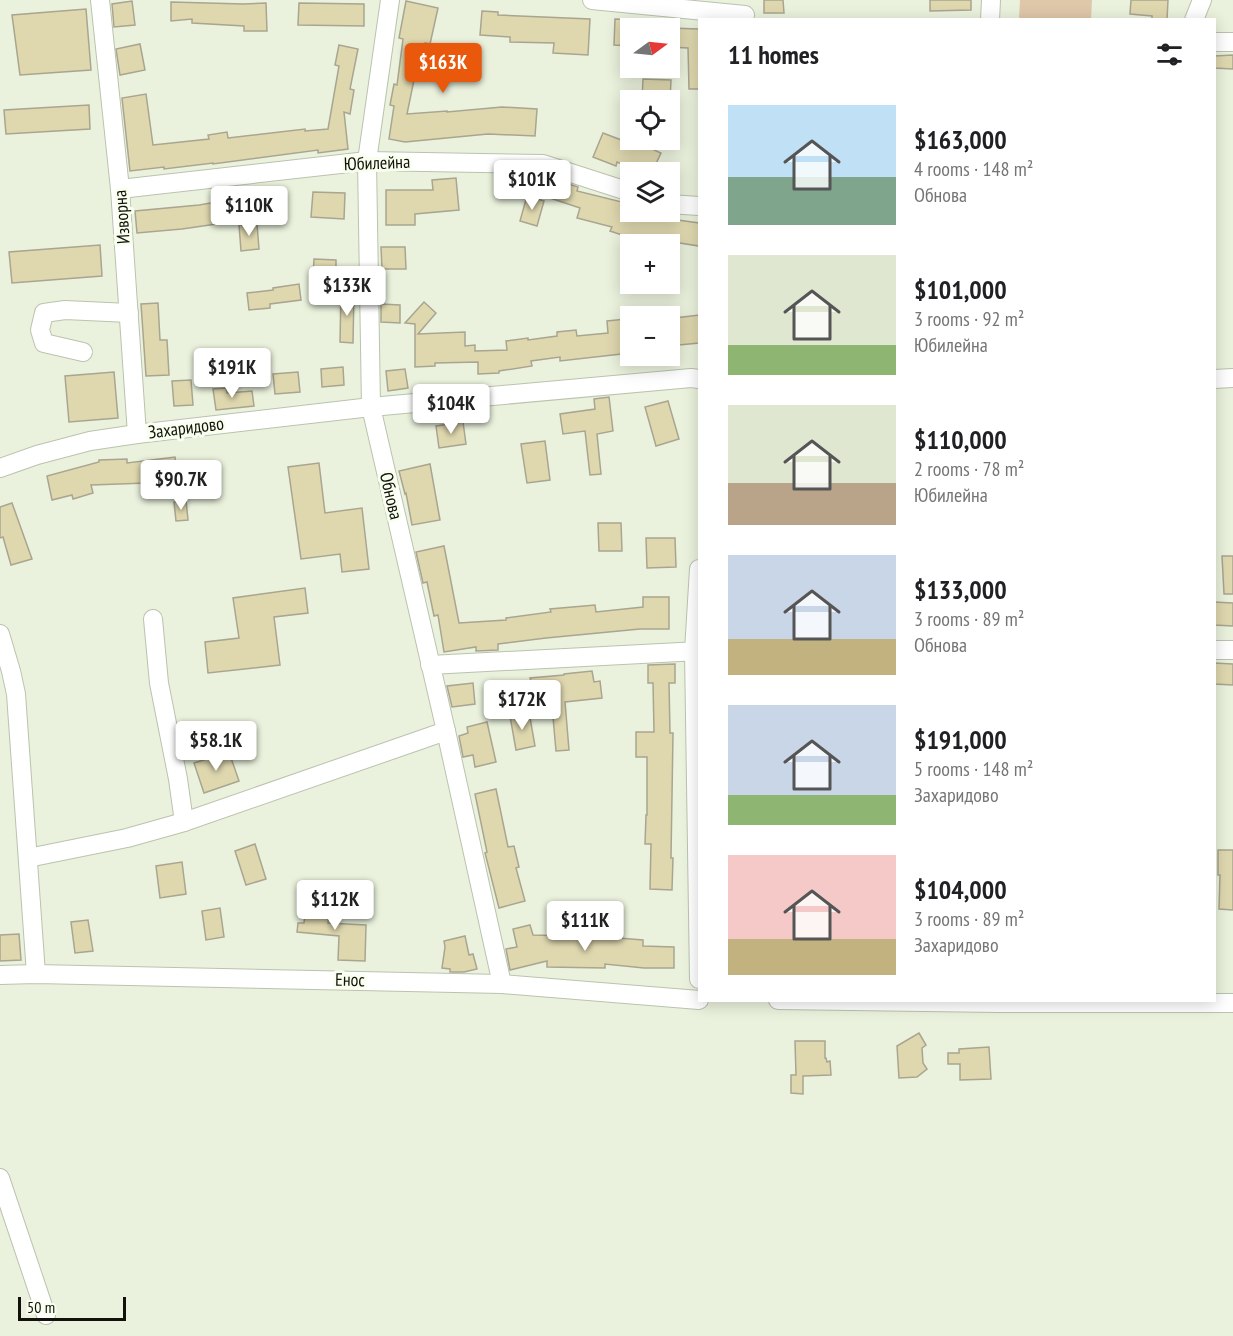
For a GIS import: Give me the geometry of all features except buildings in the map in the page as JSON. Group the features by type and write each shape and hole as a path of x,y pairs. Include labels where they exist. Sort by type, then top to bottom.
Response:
{"street":[{"name":"Изворна","path":"100,0 120,189 137,434"},
{"name":"Обнова","path":"390,0 367,161 370,407 446,731 502,984"},
{"path":"592,0 745,12"},
{"path":"990,18 991,0"},
{"path":"1195,18 1202,0"},
{"path":"1216,42 1233,42"},
{"name":"Юбилейна","path":"120,189 367,161 543,164 620,189"},
{"path":"680,205 698,206"},
{"path":"83,351 44,343 40,330 44,313 65,310 129,313"},
{"name":"Захаридово","path":"0,468 37,455 90,441 137,434 370,407 698,378"},
{"path":"1216,379 1233,378"},
{"path":"698,610 698,818"},
{"path":"153,618 159,683 184,822"},
{"path":"0,634 16,694 36,974"},
{"path":"1216,650 1233,650"},
{"path":"430,665 697,651"},
{"path":"28,858 128,838 184,822 446,731"},
{"name":"Енос","path":"0,975 502,984 698,999"},
{"path":"1077,1002 1233,1003"},
{"path":"0,1178 46,1315"}],"shaded area":[{"path":"1020,0 1092,0 1091,18 1019,18"}]}
